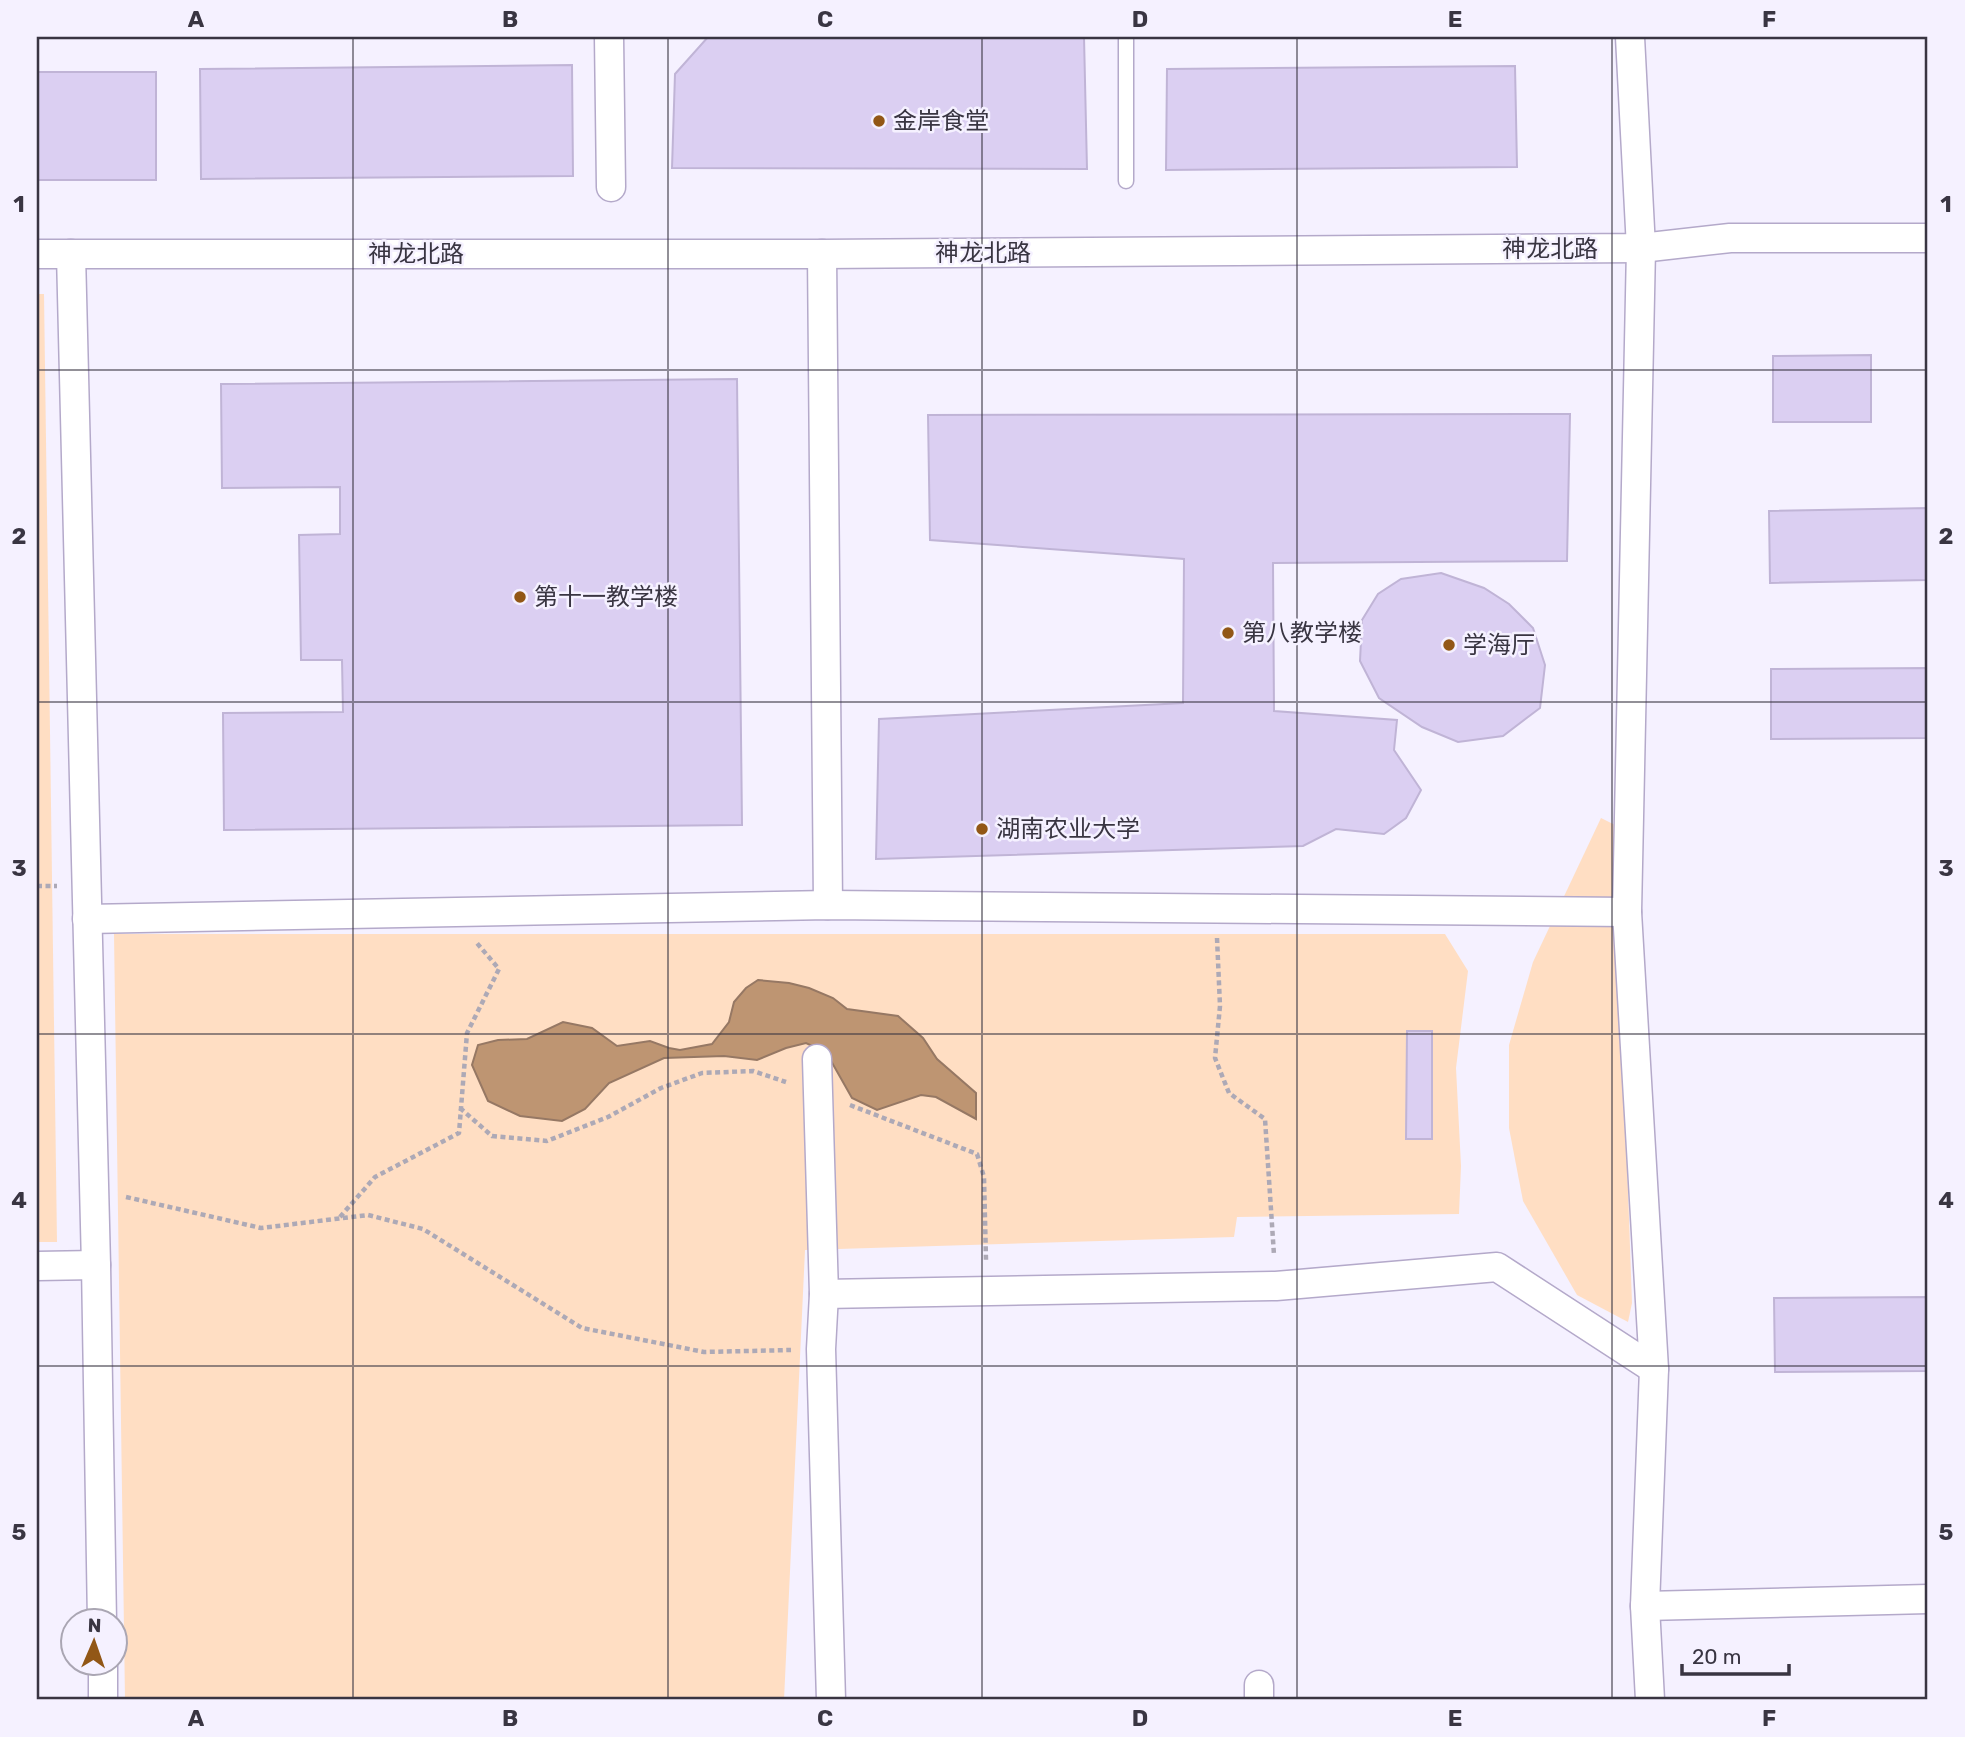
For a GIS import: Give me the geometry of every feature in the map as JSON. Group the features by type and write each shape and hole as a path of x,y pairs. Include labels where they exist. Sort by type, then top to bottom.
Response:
{"street":[{"path":"609,37 611,187"},
{"path":"1630,37 1641,248 1628,912 1654,1369 1645,1606 1650,1700"},
{"name":"神龙北路","path":"37,254 822,254 1641,248 1730,238 1928,238"},
{"path":"71,254 102,1608"},
{"path":"822,254 828,905"},
{"path":"88,919 828,905 1628,912"},
{"path":"817,1059 824,1294 821,1349 831,1700"},
{"path":"37,1266 96,1265"},
{"path":"824,1294 1276,1286 1497,1268 1654,1369"},
{"path":"1645,1606 1928,1599"},
{"path":"103,1678 103,1700"}],"lane":[{"path":"1126,37 1126,181"}],"path":[{"path":"1216,909 1220,1006 1215,1058 1229,1093 1265,1119 1276,1286"},
{"path":"340,1218 374,1177 459,1133 467,1033 499,969 451,912"},
{"path":"460,1108 492,1136 547,1141 608,1116 661,1088 702,1073 753,1071 818,1092 978,1154 984,1177 986,1292"},
{"path":"94,1198 131,1197 261,1228 369,1215 423,1229 582,1328 704,1352 821,1349"}],"shaded area":[{"path":"37,294 44,294 57,1242 37,1242"},
{"path":"1601,818 1615,825 1632,1303 1628,1322 1577,1295 1523,1201 1509,1128 1509,1045 1533,962"},
{"path":"114,934 1445,934 1468,971 1456,1068 1461,1166 1459,1214 1237,1217 1234,1237 805,1250 784,1700 125,1700 125,1678 130,1678 130,1608 124,1608"},
{"path":"758,980 809,988 833,998 847,1009 898,1016 923,1038 937,1059 976,1093 976,1119 936,1097 921,1095 877,1110 852,1098 826,1052 806,1043 757,1060 724,1056 664,1058 609,1083 585,1109 562,1121 520,1116 488,1101 472,1065 478,1045 498,1040 527,1039 563,1022 592,1028 617,1046 650,1041 680,1050 712,1044 729,1022 734,1002 746,988"}],"building":[{"name":"金岸食堂","path":"708,37 1084,37 1087,169 672,168 675,74"},
{"path":"572,65 573,176 201,179 200,69"},
{"path":"1515,66 1517,167 1166,170 1167,69"},
{"path":"37,72 156,72 156,180 37,180"},
{"path":"1871,355 1871,422 1773,422 1773,356"},
{"name":"第十一教学楼","path":"737,379 742,825 224,830 223,713 343,712 342,660 301,660 299,535 340,534 340,487 222,488 221,384"},
{"name":"第八教学楼","path":"1570,414 1567,561 1273,563 1274,711 1397,720 1394,750 1421,790 1406,818 1384,834 1336,829 1303,846 876,859 879,719 1183,703 1184,559 930,540 928,415"},
{"path":"1928,508 1928,580 1770,583 1769,511"},
{"name":"学海厅","path":"1441,573 1484,588 1509,604 1533,628 1545,665 1540,708 1503,736 1458,742 1422,727 1379,698 1360,661 1362,620 1378,594 1401,579"},
{"path":"1928,668 1928,738 1771,739 1771,669"},
{"path":"1407,1031 1432,1031 1432,1139 1406,1139"},
{"path":"1928,1297 1928,1371 1775,1372 1774,1298"}],"place":[{"name":"金岸食堂","path":"879,121"},
{"name":"第十一教学楼","path":"520,597"},
{"name":"第八教学楼","path":"1228,633"},
{"name":"学海厅","path":"1449,645"},
{"name":"湖南农业大学","path":"982,829"}]}
